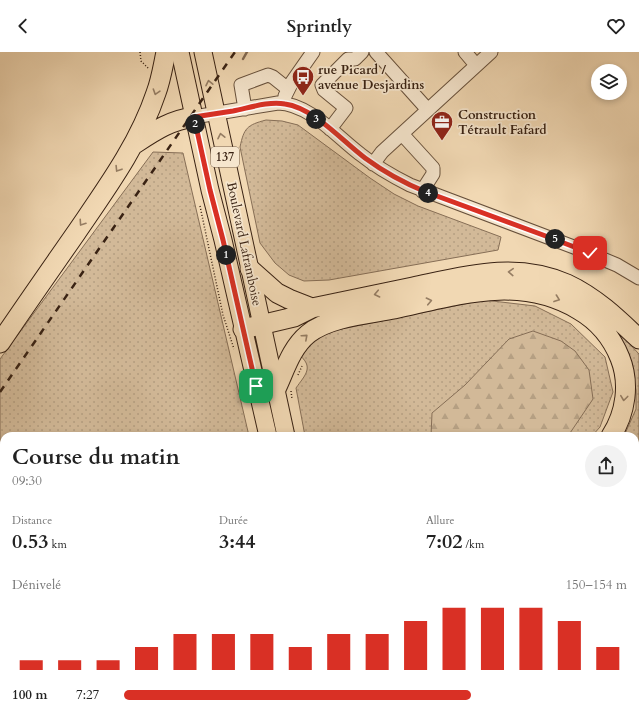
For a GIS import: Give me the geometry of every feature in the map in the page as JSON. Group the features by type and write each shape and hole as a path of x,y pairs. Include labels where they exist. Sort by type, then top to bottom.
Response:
{"highway":[{"path":"0,343 94,206 131,147 154,100 162,73 166,52"},
{"path":"131,147 168,124 184,118 194,117"},
{"path":"250,269 277,293 312,308"},
{"path":"235,326 262,325 294,316 312,308 473,274 521,272 552,279 584,293 610,311 639,339"},
{"path":"284,388 296,347 308,334 326,325 351,318 477,292 505,289 523,290 554,298 582,312 601,328 615,346 623,367 626,386 622,412 613,432"}],"main road":[{"name":"Boulevard Laframboise","path":"180,52 210,190 223,240 235,326 267,432"},
{"name":"Boulevard Laframboise","path":"203,52 262,325 284,388 286,432"}],"street":[{"path":"283,104 288,89 313,52"},
{"path":"330,129 346,108 326,92 322,88 322,85 345,55 355,58 362,52"},
{"path":"376,52 428,110"},
{"path":"465,52 476,65"},
{"path":"374,164 378,157 402,134 491,52"},
{"path":"245,108 241,85 268,75 276,79 288,89"},
{"path":"194,117 270,104 283,104 305,111 374,164 422,191 567,244 617,265 639,278"},
{"path":"402,134 433,168 433,174 426,182 422,191"}],"path":[{"path":"140,52 141,61 150,70"},
{"path":"199,204 223,315 235,326"},
{"path":"296,379 302,368 302,364"},
{"path":"284,388 293,404"}],"green space":[{"path":"266,120 282,121 298,125 394,194 418,206 501,237 498,250 329,280 304,281 289,275 275,263 260,243 240,147 243,135 247,128"},
{"path":"153,152 183,153 248,432 0,432 0,359"},
{"path":"484,300 535,306 571,324 605,357 613,392 600,427 596,432 304,432 296,388 305,375 307,367 306,363 298,354 322,333"},
{"path":"613,326 639,354 639,432 626,432 636,409 636,390 629,362"},
{"path":"533,331 561,341 575,351 589,370 593,399 571,432 431,432 432,413 465,385 509,339"}],"waterway":[{"path":"243,59 247,52"}],"railway":[{"path":"0,392 235,52"}],"place":[{"name":"rue Picard / avenue Desjardins","path":"303,96"},
{"name":"Construction Tétrault Fafard","path":"442,142"}],"route":[{"path":"256,386 194,117 278,103 293,106 309,114 377,166 410,185 590,253"}]}
